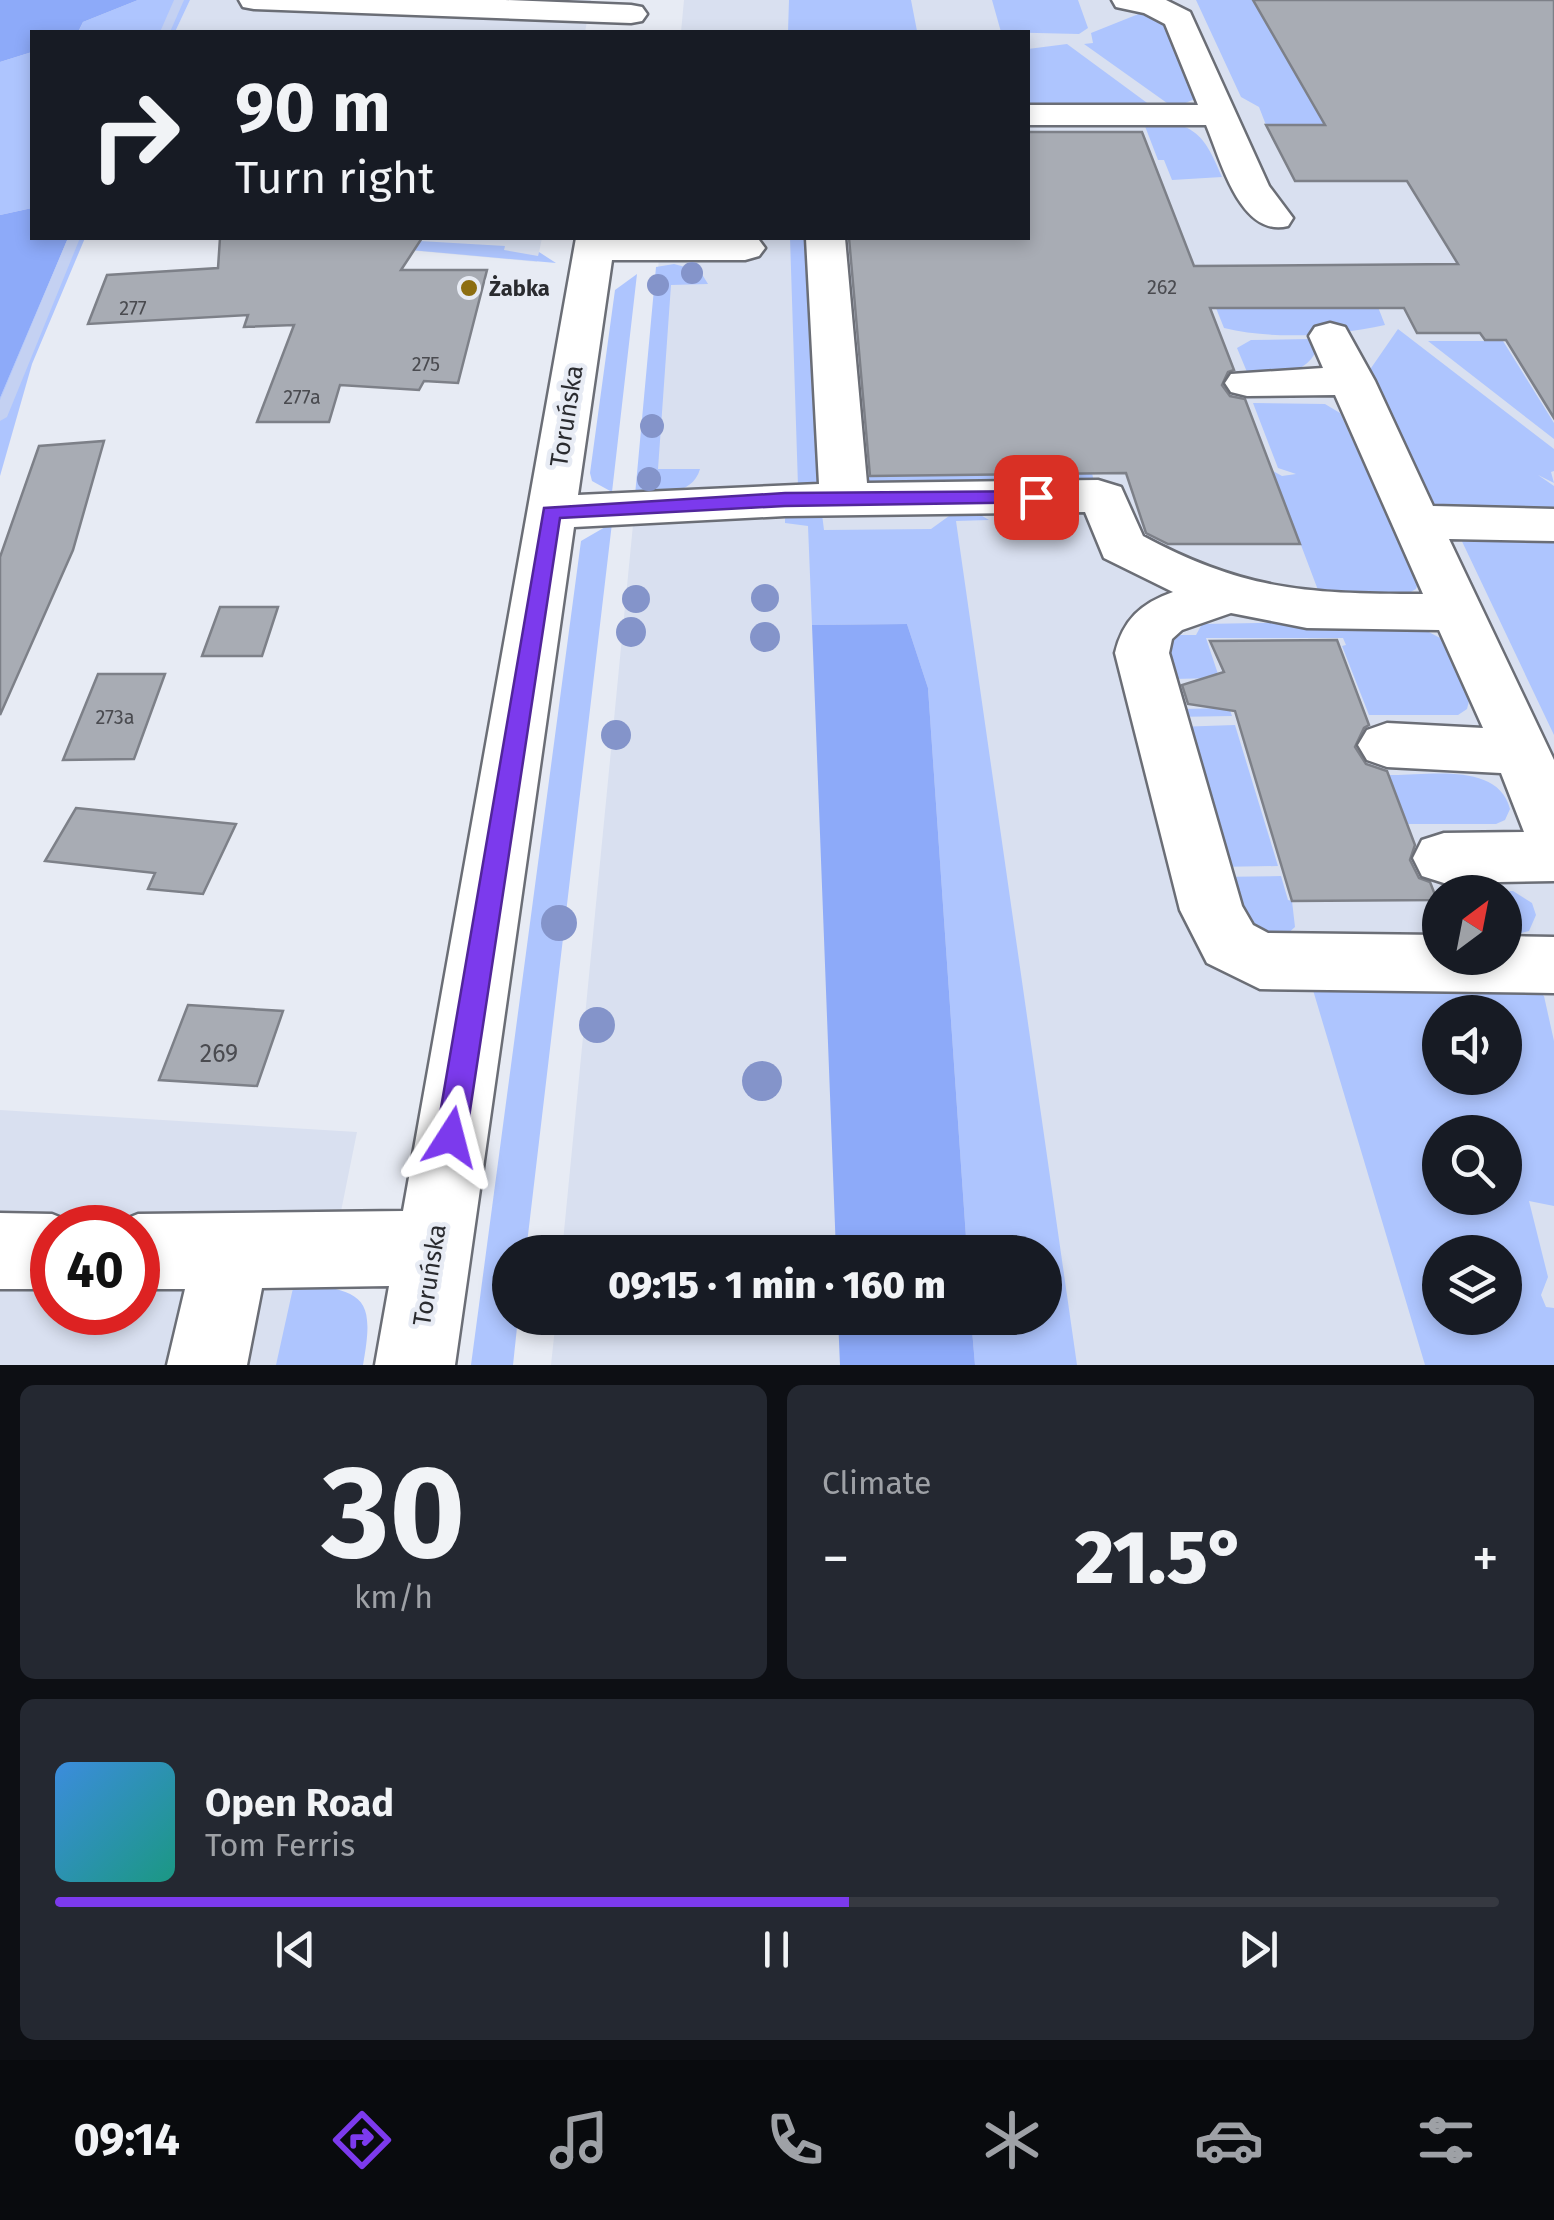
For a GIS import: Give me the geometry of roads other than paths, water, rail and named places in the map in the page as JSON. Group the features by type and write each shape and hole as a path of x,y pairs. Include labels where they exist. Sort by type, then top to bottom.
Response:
{"street":[{"path":"254,0 630,15"},
{"path":"1128,0 1154,6 1179,19 1252,189 1274,218"},
{"path":"1030,115 1222,115"},
{"path":"826,240 844,500"},
{"path":"594,243 746,248"},
{"name":"Toruńska","path":"415,1365 594,243"},
{"path":"1330,336 1458,612 1535,762 1554,832"},
{"path":"1247,382 1352,381"},
{"path":"551,512 727,494 844,500 1098,496 1104,498 1122,546 1150,562 1256,602 1315,610 1458,612"},
{"path":"1418,522 1554,526"},
{"path":"1235,594 1156,620 1143,637 1142,653 1212,910 1230,944 1260,961 1554,965"},
{"path":"1388,745 1535,762"},
{"path":"1444,858 1554,856"},
{"path":"160,1252 434,1248"},
{"path":"0,1251 30,1252"},
{"path":"207,1365 231,1252"}],"waterway":[{"path":"166,30 179,0"},
{"path":"0,417 73,240"}],"place":[{"name":"Żabka","path":"469,288"}]}
